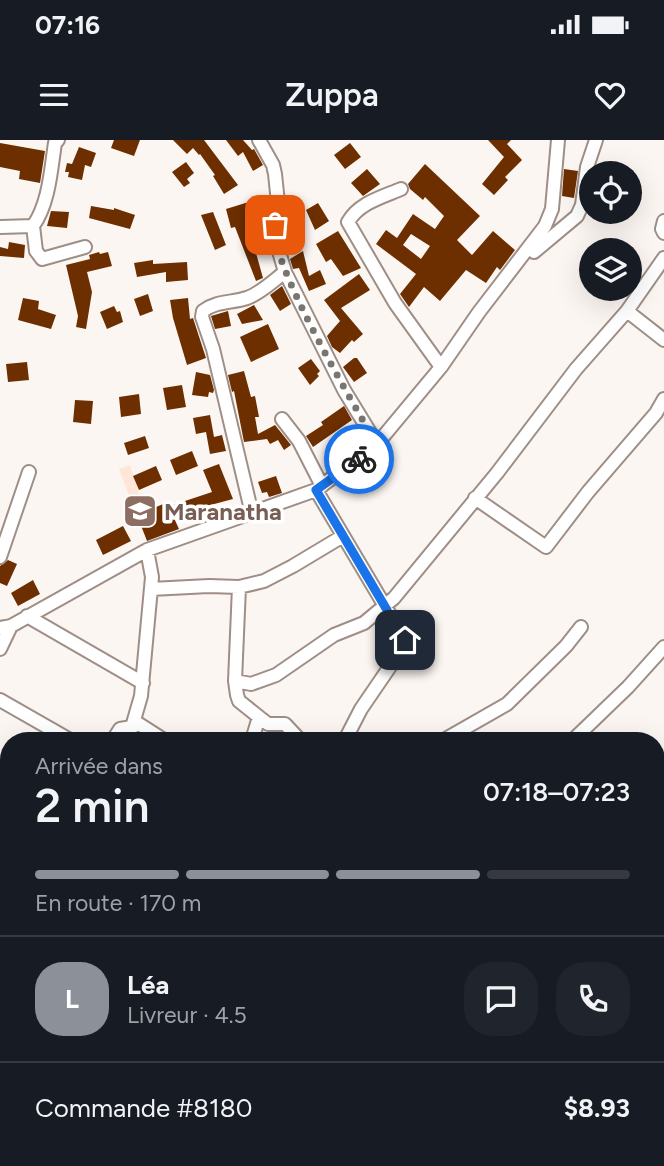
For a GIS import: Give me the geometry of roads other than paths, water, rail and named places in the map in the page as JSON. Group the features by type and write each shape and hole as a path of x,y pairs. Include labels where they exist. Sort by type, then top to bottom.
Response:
{"street":[{"path":"58,140 55,143 47,194 33,226 36,251 42,259 85,247"},
{"path":"259,140 275,174 279,212 273,231 285,272 344,390 377,444"},
{"path":"0,649 6,627 147,550 319,488 377,444 441,368 479,312 545,226 552,209 558,140"},
{"path":"496,292 506,287 544,241 570,225 578,216 585,191 587,167 596,140"},
{"path":"401,189 362,206 348,222 395,303 441,368"},
{"path":"664,221 664,233"},
{"path":"0,227 33,226"},
{"path":"235,681 251,684 276,676 334,635 364,623 384,606 404,586 576,369 627,311 664,258"},
{"path":"252,514 213,348 202,317 207,308 248,298 285,272"},
{"path":"627,311 664,340"},
{"path":"475,498 546,547 588,492 660,417 664,400"},
{"path":"282,419 299,442 343,536 389,613 392,626 405,640 404,646 361,709 349,732"},
{"path":"0,557 29,472"},
{"path":"151,589 239,587 264,581 343,536"},
{"path":"132,727 143,683 151,589 152,577 147,550"},
{"path":"239,587 235,681 239,701 268,724 285,724 292,732"},
{"path":"27,616 143,683"},
{"path":"458,732 507,704 566,646 581,626"},
{"path":"581,732 664,647"},
{"path":"0,699 56,732"},
{"path":"254,732 259,717"},
{"path":"118,732 120,729 139,724 152,732"}],"place":[{"name":"Maranatha","path":"140,511"}]}
